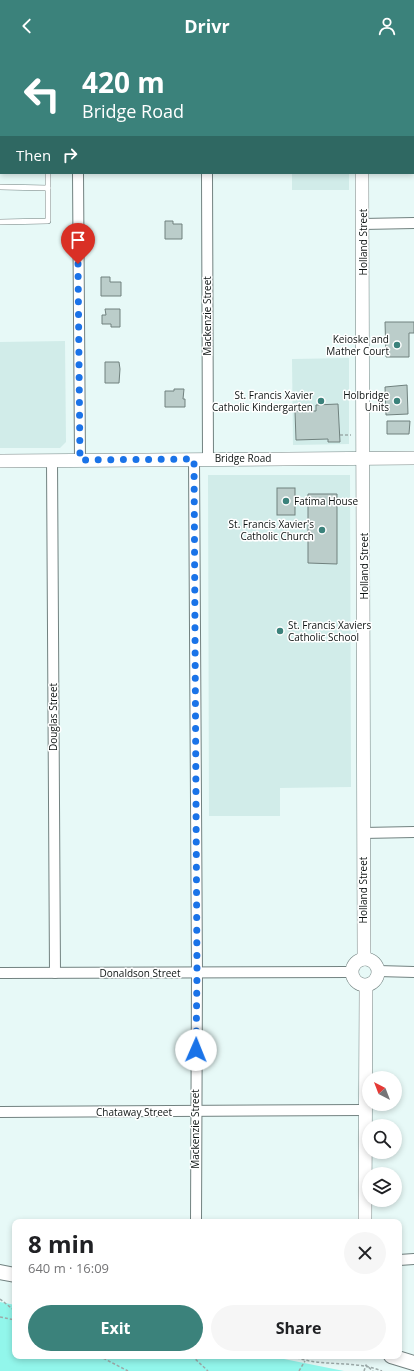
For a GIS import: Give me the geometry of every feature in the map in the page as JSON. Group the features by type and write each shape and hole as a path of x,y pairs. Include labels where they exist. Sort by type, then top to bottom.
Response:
{"main road":[{"path":"0,1272 12,1274"},
{"path":"401,1359 414,1363"}],"street":[{"path":"78,174 80,460"},
{"name":"Mackenzie Street","path":"207,174 208,458"},
{"name":"Holland Street","path":"362,174 364,458 364,959"},
{"path":"363,224 414,224"},
{"name":"Bridge Road","path":"0,460 414,458"},
{"name":"Mackenzie Street","path":"194,459 197,973 195,1112 196,1219"},
{"name":"Douglas Street","path":"52,460 55,973"},
{"path":"363,833 414,832"},
{"path":"364,959 375,963 378,971 376,980 366,986 355,981 352,972 355,963 364,959"},
{"path":"378,971 414,972"},
{"name":"Donaldson Street","path":"0,973 352,972"},
{"path":"365,1071 366,986"},
{"name":"Chataway Street","path":"0,1112 362,1110"},
{"path":"365,1111 365,1219"},
{"path":"402,1260 414,1259"}],"lane":[{"path":"0,222 48,221 48,174"},
{"path":"0,187 48,188"}],"path":[{"path":"340,435 351,435"},
{"path":"0,1299 12,1309"},
{"path":"0,1317 12,1319"},
{"path":"105,1359 128,1371"},
{"path":"195,1359 208,1371"},
{"path":"299,1359 306,1362 366,1365 382,1371"},
{"path":"299,1371 306,1362"},
{"path":"364,1371 366,1365"},
{"path":"366,1365 373,1371"}],"shaded area":[{"path":"292,174 349,174 349,190 292,190"},
{"path":"65,341 66,442 60,448 0,448 0,342"},
{"name":"St. Francis Xavier Catholic Kindergarten","path":"349,358 349,444 293,445 292,359"},
{"name":"St. Francis Xaviers Catholic School","path":"208,475 350,475 351,787 280,788 280,816 209,816"},
{"path":"0,1302 12,1304 12,1359 284,1359 344,1371 0,1371"}],"building":[{"path":"165,221 173,221 173,224 182,224 182,239 165,239"},
{"path":"101,277 110,277 110,282 121,282 121,296 101,296"},
{"path":"105,309 120,309 120,327 111,327 111,324 102,324 102,315 106,315"},
{"name":"Keioske and Mather Court","path":"385,322 414,322 414,333 409,333 409,357 386,357"},
{"path":"105,362 119,362 119,383 105,383"},
{"name":"Holbridge Units","path":"407,385 408,414 386,415 385,387"},
{"path":"174,389 184,389 183,399 185,399 185,407 165,407 165,391 174,391"},
{"path":"338,404 340,442 328,442 328,439 296,440 295,411 316,411 316,405"},
{"path":"387,421 410,421 409,434 387,434"},
{"name":"Fatima House","path":"277,488 295,488 295,515 277,515"},
{"path":"308,494 337,494 337,564 308,563"}],"place":[{"name":"Keioske and Mather Court","path":"397,345"},
{"name":"St. Francis Xavier Catholic Kindergarten","path":"321,401"},
{"name":"Holbridge Units","path":"397,401"},
{"name":"Fatima House","path":"286,501"},
{"name":"St. Francis Xavier's Catholic Church","path":"322,530"},
{"name":"St. Francis Xaviers Catholic School","path":"280,631"}],"route":[{"path":"78,264 80,460 194,459 197,973 196,1050"}]}
